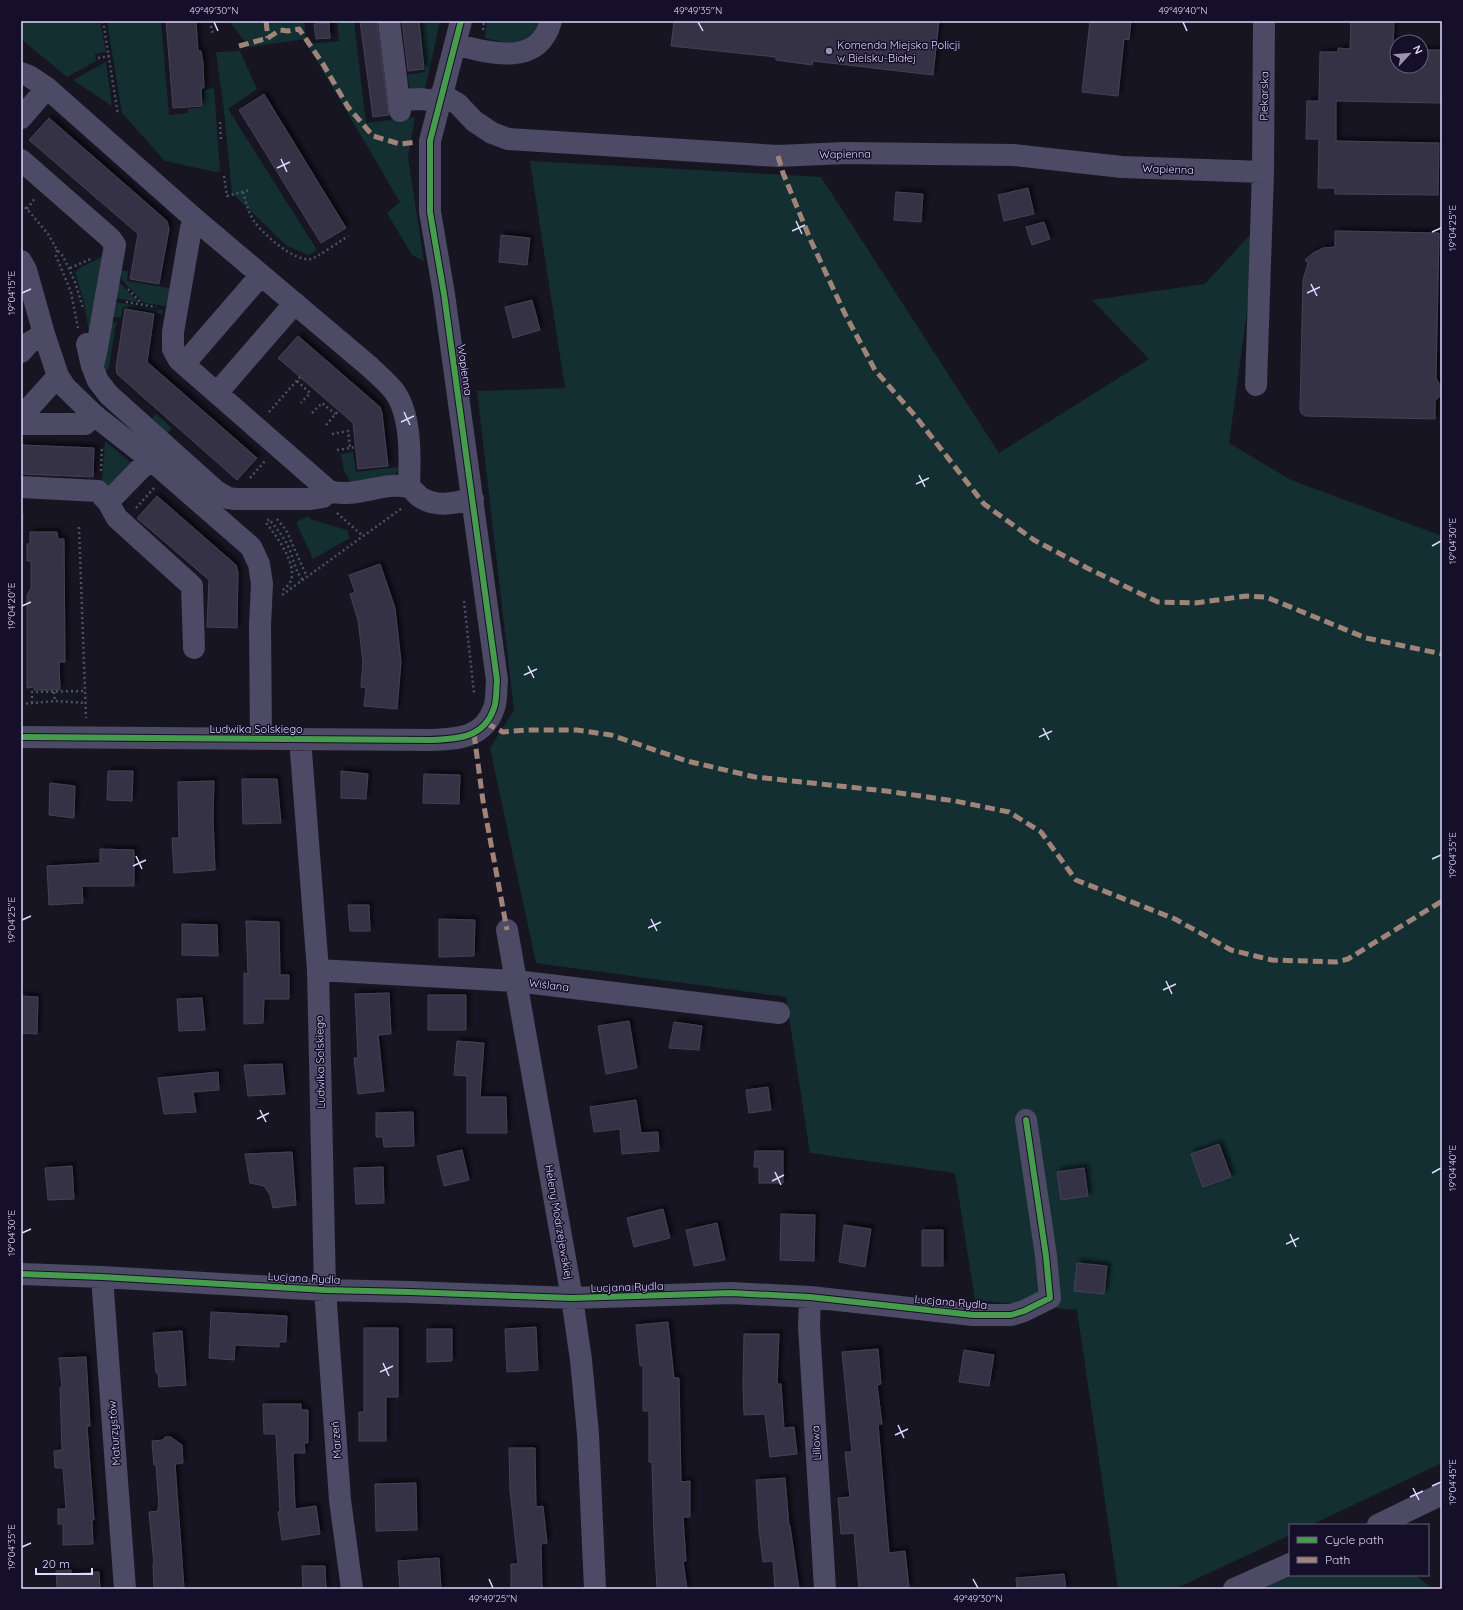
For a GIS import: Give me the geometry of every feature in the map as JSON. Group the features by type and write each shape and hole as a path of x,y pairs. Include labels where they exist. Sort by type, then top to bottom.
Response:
{"street":[{"path":"390,21 400,106 422,99 440,98"},
{"name":"Wapienna","path":"460,21 430,141 430,212 444,294 497,680 495,707 486,723"},
{"path":"455,44 500,54 522,52 539,43 549,28 551,21"},
{"name":"Piekarska","path":"1256,385 1263,172 1264,21"},
{"path":"21,73 29,76 47,88 196,220 370,367 394,391 404,414 409,438 409,487"},
{"path":"21,118 47,88"},
{"name":"Wapienna","path":"440,98 458,104 474,122 492,132 508,138 778,156 845,153 1014,155 1122,167 1263,172"},
{"path":"21,160 110,238 115,245 96,353 92,366"},
{"path":"196,220 191,228 173,332 172,349 179,360 329,491 339,494 393,487 409,487 419,496 432,503 451,504 473,499"},
{"path":"21,261 26,270 25,286 44,334 58,376 65,387 94,415 150,459 251,547 259,564 262,584 260,625 261,739"},
{"path":"184,364 261,275"},
{"path":"217,393 294,303"},
{"path":"21,352 29,343 44,334"},
{"path":"83,340 98,381 109,395 216,491 228,498 236,499 311,499 322,497 329,491"},
{"path":"21,417 58,376"},
{"path":"21,424 85,424 94,415"},
{"path":"108,502 150,459"},
{"path":"21,487 98,491 108,502 117,518 192,586 194,648"},
{"name":"Ludwika Solskiego","path":"21,737 431,740 458,739 474,734 486,723"},
{"name":"Ludwika Solskiego","path":"300,739 318,970 325,1290"},
{"name":"Heleny Modrzejewskiej","path":"507,930 572,1298 581,1360 588,1434 595,1589"},
{"name":"Wiślana","path":"318,970 516,981 779,1013"},
{"name":"Lucjana Rydla","path":"21,1274 102,1277 325,1290 572,1298 731,1293 810,1297 973,1315 1011,1315 1024,1311 1050,1298 1046,1256 1026,1120"},
{"name":"Maturzystów","path":"102,1277 125,1589"},
{"name":"Marzeń","path":"325,1290 340,1500 352,1589"},
{"name":"Liliowa","path":"810,1297 809,1327 825,1589"},
{"path":"1380,1524 1442,1494"},
{"path":"1234,1589 1289,1564"}],"path":[{"path":"103,21 110,56 118,115"},
{"path":"482,35 484,21"},
{"path":"212,26 212,34"},
{"path":"98,58 110,56"},
{"path":"220,122 221,140"},
{"path":"224,176 227,196 250,190"},
{"path":"243,192 253,220 263,232 289,253 302,258 312,259 348,236"},
{"path":"21,204 48,234 57,250 63,256 70,268 84,312"},
{"path":"57,250 56,256 73,299 83,340"},
{"path":"70,268 84,263"},
{"path":"125,286 142,305"},
{"path":"128,302 161,307"},
{"path":"271,409 300,377"},
{"path":"297,381 310,393 301,403"},
{"path":"312,413 322,402 335,414"},
{"path":"326,425 339,410"},
{"path":"332,434 348,431 350,448"},
{"path":"337,450 356,448"},
{"path":"101,453 101,472"},
{"path":"252,476 257,470"},
{"path":"139,504 158,482"},
{"path":"279,597 397,511"},
{"path":"339,515 363,536"},
{"path":"274,516 286,530 307,577"},
{"path":"281,591 290,583 292,576 290,563 280,541 266,523 269,519 284,539 298,574 303,580"},
{"path":"79,527 86,722"},
{"path":"466,618 475,696"},
{"path":"32,703 32,692 85,691"},
{"path":"54,692 55,701"},
{"path":"21,704 55,701 86,703"}],"green space":[{"path":"21,21 100,21 106,52 95,54 96,61 67,77 21,39"},
{"path":"107,21 161,21 169,115 188,113 188,109 203,107 204,90 214,88 220,171 216,172 165,161 122,113"},
{"path":"229,21 304,21 306,39 249,47"},
{"path":"337,21 354,21 366,123 415,117 408,158 424,261 412,255 387,213 400,202 307,44 339,41"},
{"path":"420,21 440,21 426,85 423,91 411,93 407,75 425,72"},
{"path":"487,21 540,21 535,30 529,36 523,40 510,43 485,38"},
{"path":"240,51 257,89 228,109 317,250 309,255 287,246 232,193 224,111 216,52"},
{"path":"106,62 112,106 73,80"},
{"path":"530,161 821,177 999,453 1149,359 1092,300 1205,284 1259,225 1229,443 1291,480 1442,536 1442,1463 1313,1524 1289,1524 1289,1535 1175,1589 1118,1589 1077,1310 975,1300 955,1173 810,1153 786,997 536,963 490,748 514,710 477,391 565,388"},
{"path":"107,254 89,332 84,302 75,272"},
{"path":"118,270 128,271 127,281 170,288 166,305 144,303 122,280"},
{"path":"119,282 138,302 115,298"},
{"path":"114,302 162,310 163,314 123,307 121,318 109,316"},
{"path":"108,322 116,323 109,368 103,373"},
{"path":"156,414 172,428 165,436 149,422"},
{"path":"105,441 135,466 113,486 107,486 102,482"},
{"path":"353,452 356,472 398,467 397,473 392,476 351,482 344,471 341,454"},
{"path":"21,514 24,514 21,622"},
{"path":"309,516 310,519 347,530 350,538 313,559 296,522"},
{"path":"1289,1575 1416,1576 1433,1589 1249,1589"}],"building":[{"path":"166,21 196,21 198,51 201,51 203,63 204,88 201,88 202,106 173,108"},
{"path":"360,21 377,21 389,115 373,117"},
{"path":"402,21 419,21 424,69 408,71"},
{"name":"Komenda Miejska Policji w Bielsku-Białej","path":"674,21 939,21 933,75 813,61 812,65 776,60 776,57 671,46"},
{"path":"1090,21 1131,21 1129,40 1124,39 1118,96 1082,92"},
{"path":"1351,21 1394,21 1394,34 1389,34 1389,74 1429,74 1429,50 1442,50 1441,103 1336,101 1336,141 1439,143 1438,195 1335,194 1335,188 1318,188 1319,139 1306,139 1307,101 1319,101 1320,52 1338,52 1338,48 1350,49"},
{"path":"329,23 330,38 316,39 314,24"},
{"path":"264,94 346,228 321,243 239,110"},
{"path":"49,118 167,221 169,229 159,284 130,279 138,234 29,140"},
{"path":"1028,188 1034,214 1004,221 998,195"},
{"path":"896,192 923,194 921,222 894,220"},
{"path":"1044,222 1050,239 1032,245 1026,227"},
{"path":"1335,231 1439,233 1436,378 1442,389 1442,394 1435,401 1435,419 1305,416 1301,413 1303,280 1308,263 1305,260 1313,253 1323,248 1335,247"},
{"path":"501,235 530,238 527,265 499,262"},
{"path":"532,300 540,330 513,338 505,307"},
{"path":"125,309 154,314 147,362 257,458 237,480 117,374 116,367"},
{"path":"298,336 380,407 388,466 358,469 353,423 278,358"},
{"path":"21,445 94,448 93,477 21,474"},
{"path":"157,496 236,565 238,572 237,628 207,627 209,580 137,518"},
{"path":"30,532 57,532 58,539 64,539 65,662 59,662 60,690 34,690 34,687 27,688 27,595 31,588 31,561 27,561 27,544 30,544"},
{"path":"380,564 395,608 401,662 397,709 364,706 366,688 361,687 363,662 358,620 350,594 355,592 349,575"},
{"path":"108,771 133,771 132,801 107,800"},
{"path":"341,771 368,774 366,799 341,798"},
{"path":"424,774 460,775 459,804 423,803"},
{"path":"242,779 277,779 281,823 243,824"},
{"path":"214,781 213,817 215,870 174,873 172,838 179,838 178,782"},
{"path":"50,783 75,786 74,818 49,815"},
{"path":"100,849 134,850 134,886 82,886 83,903 49,905 47,866 100,863"},
{"path":"348,905 369,905 370,931 350,931"},
{"path":"439,919 475,920 474,956 439,957"},
{"path":"246,921 279,922 280,975 289,975 289,999 264,999 263,1023 244,1024 244,973 248,974"},
{"path":"182,924 217,925 218,956 182,955"},
{"path":"389,993 391,1034 378,1035 384,1091 358,1094 354,1058 358,1058 355,994"},
{"path":"428,995 466,995 466,1030 428,1030"},
{"path":"21,996 38,997 37,1034 21,1033"},
{"path":"202,998 205,1030 179,1031 177,999"},
{"path":"629,1021 637,1068 606,1074 598,1026"},
{"path":"674,1022 702,1026 699,1050 669,1048"},
{"path":"457,1041 484,1043 480,1097 506,1097 507,1133 467,1133 467,1076 454,1075"},
{"path":"282,1064 285,1094 248,1096 244,1065"},
{"path":"218,1072 219,1090 193,1092 196,1112 164,1114 158,1078"},
{"path":"768,1087 771,1110 749,1113 746,1090"},
{"path":"636,1100 641,1133 658,1132 659,1151 622,1154 620,1129 594,1132 590,1107"},
{"path":"413,1112 414,1146 384,1147 383,1137 376,1137 376,1113"},
{"path":"1219,1144 1231,1177 1203,1187 1191,1154"},
{"path":"462,1150 469,1180 444,1186 437,1156"},
{"path":"755,1151 783,1151 783,1183 759,1183 759,1167 754,1167"},
{"path":"292,1152 296,1205 273,1208 270,1195 264,1186 250,1183 245,1154"},
{"path":"72,1166 74,1199 48,1200 45,1168"},
{"path":"383,1167 384,1203 356,1204 354,1168"},
{"path":"1084,1168 1088,1196 1061,1200 1057,1172"},
{"path":"663,1209 670,1238 634,1247 627,1218"},
{"path":"781,1214 815,1215 814,1261 780,1260"},
{"path":"717,1223 725,1260 694,1266 686,1230"},
{"path":"844,1225 871,1229 865,1267 839,1262"},
{"path":"922,1230 943,1230 943,1266 922,1266"},
{"path":"1077,1263 1107,1266 1104,1294 1074,1291"},
{"path":"211,1312 287,1316 286,1342 279,1342 279,1347 235,1345 234,1360 209,1358"},
{"path":"668,1322 674,1378 679,1378 681,1482 690,1481 690,1517 683,1517 686,1561 683,1561 687,1589 657,1589 652,1462 649,1462 649,1411 643,1411 643,1365 640,1366 636,1325"},
{"path":"536,1327 538,1370 507,1372 505,1329"},
{"path":"364,1328 398,1328 398,1397 386,1397 386,1441 359,1441 359,1412 364,1412"},
{"path":"427,1329 452,1329 452,1361 427,1362"},
{"path":"182,1331 186,1385 159,1387 158,1373 156,1373 153,1333"},
{"path":"744,1334 779,1334 777,1384 781,1384 784,1428 794,1427 797,1454 770,1457 765,1414 744,1415"},
{"path":"878,1349 881,1384 877,1385 882,1424 878,1424 889,1553 905,1551 909,1587 891,1589 859,1589 854,1533 841,1534 838,1498 850,1497 845,1452 852,1452 842,1352"},
{"path":"964,1350 994,1355 989,1386 959,1382"},
{"path":"86,1357 90,1426 87,1426 94,1520 92,1520 93,1544 63,1545 63,1524 58,1524 58,1509 66,1509 63,1468 55,1468 54,1451 62,1450 60,1387 62,1387 59,1358"},
{"path":"263,1404 301,1404 301,1410 308,1410 308,1443 304,1443 305,1453 293,1453 295,1509 316,1506 320,1534 282,1540 278,1512 280,1511 276,1434 264,1434"},
{"path":"165,1437 171,1437 182,1445 183,1463 175,1464 184,1588 154,1589 154,1564 149,1512 158,1511 159,1507 156,1465 154,1465 152,1441 163,1440"},
{"path":"509,1448 535,1448 536,1507 543,1506 547,1543 541,1544 542,1589 511,1589 511,1564 518,1564 510,1490"},
{"path":"785,1478 789,1526 799,1589 775,1589 773,1561 763,1562 759,1530 756,1480"},
{"path":"416,1483 417,1530 376,1531 375,1484"},
{"path":"439,1558 441,1589 400,1589 398,1561"},
{"path":"302,1566 325,1566 326,1589 303,1589"},
{"path":"71,1570 71,1574 99,1572 100,1589 57,1589 56,1571"},
{"path":"1064,1574 1066,1589 1017,1589 1016,1578"}],"marked path":[{"path":"266,21 268,38"},
{"path":"239,46 268,38 280,30 288,31 299,29 323,64 348,107 373,136 400,144 417,142"},
{"path":"778,156 783,173 811,241 845,314 875,370 916,417 984,504 1034,540 1089,569 1158,602 1195,603 1246,596 1266,597 1366,638 1442,654"},
{"path":"486,723 503,732 527,730 577,730 611,735 687,761 755,777 886,791 955,801 1009,812 1041,832 1076,880 1175,919 1231,950 1272,960 1336,962 1348,959 1442,901"},
{"path":"474,734 483,801 507,930"}],"cycle path":[{"path":"21,737 431,740 451,739 469,735 484,726 490,718 495,705 497,680 444,294 430,212 430,141 461,21"},
{"path":"21,1274 102,1277 325,1290 572,1298 731,1293 810,1297 973,1315 1011,1315 1024,1311 1050,1298 1046,1256 1026,1120"}],"place":[{"name":"Komenda Miejska Policji w Bielsku-Białej","path":"829,51"}]}
